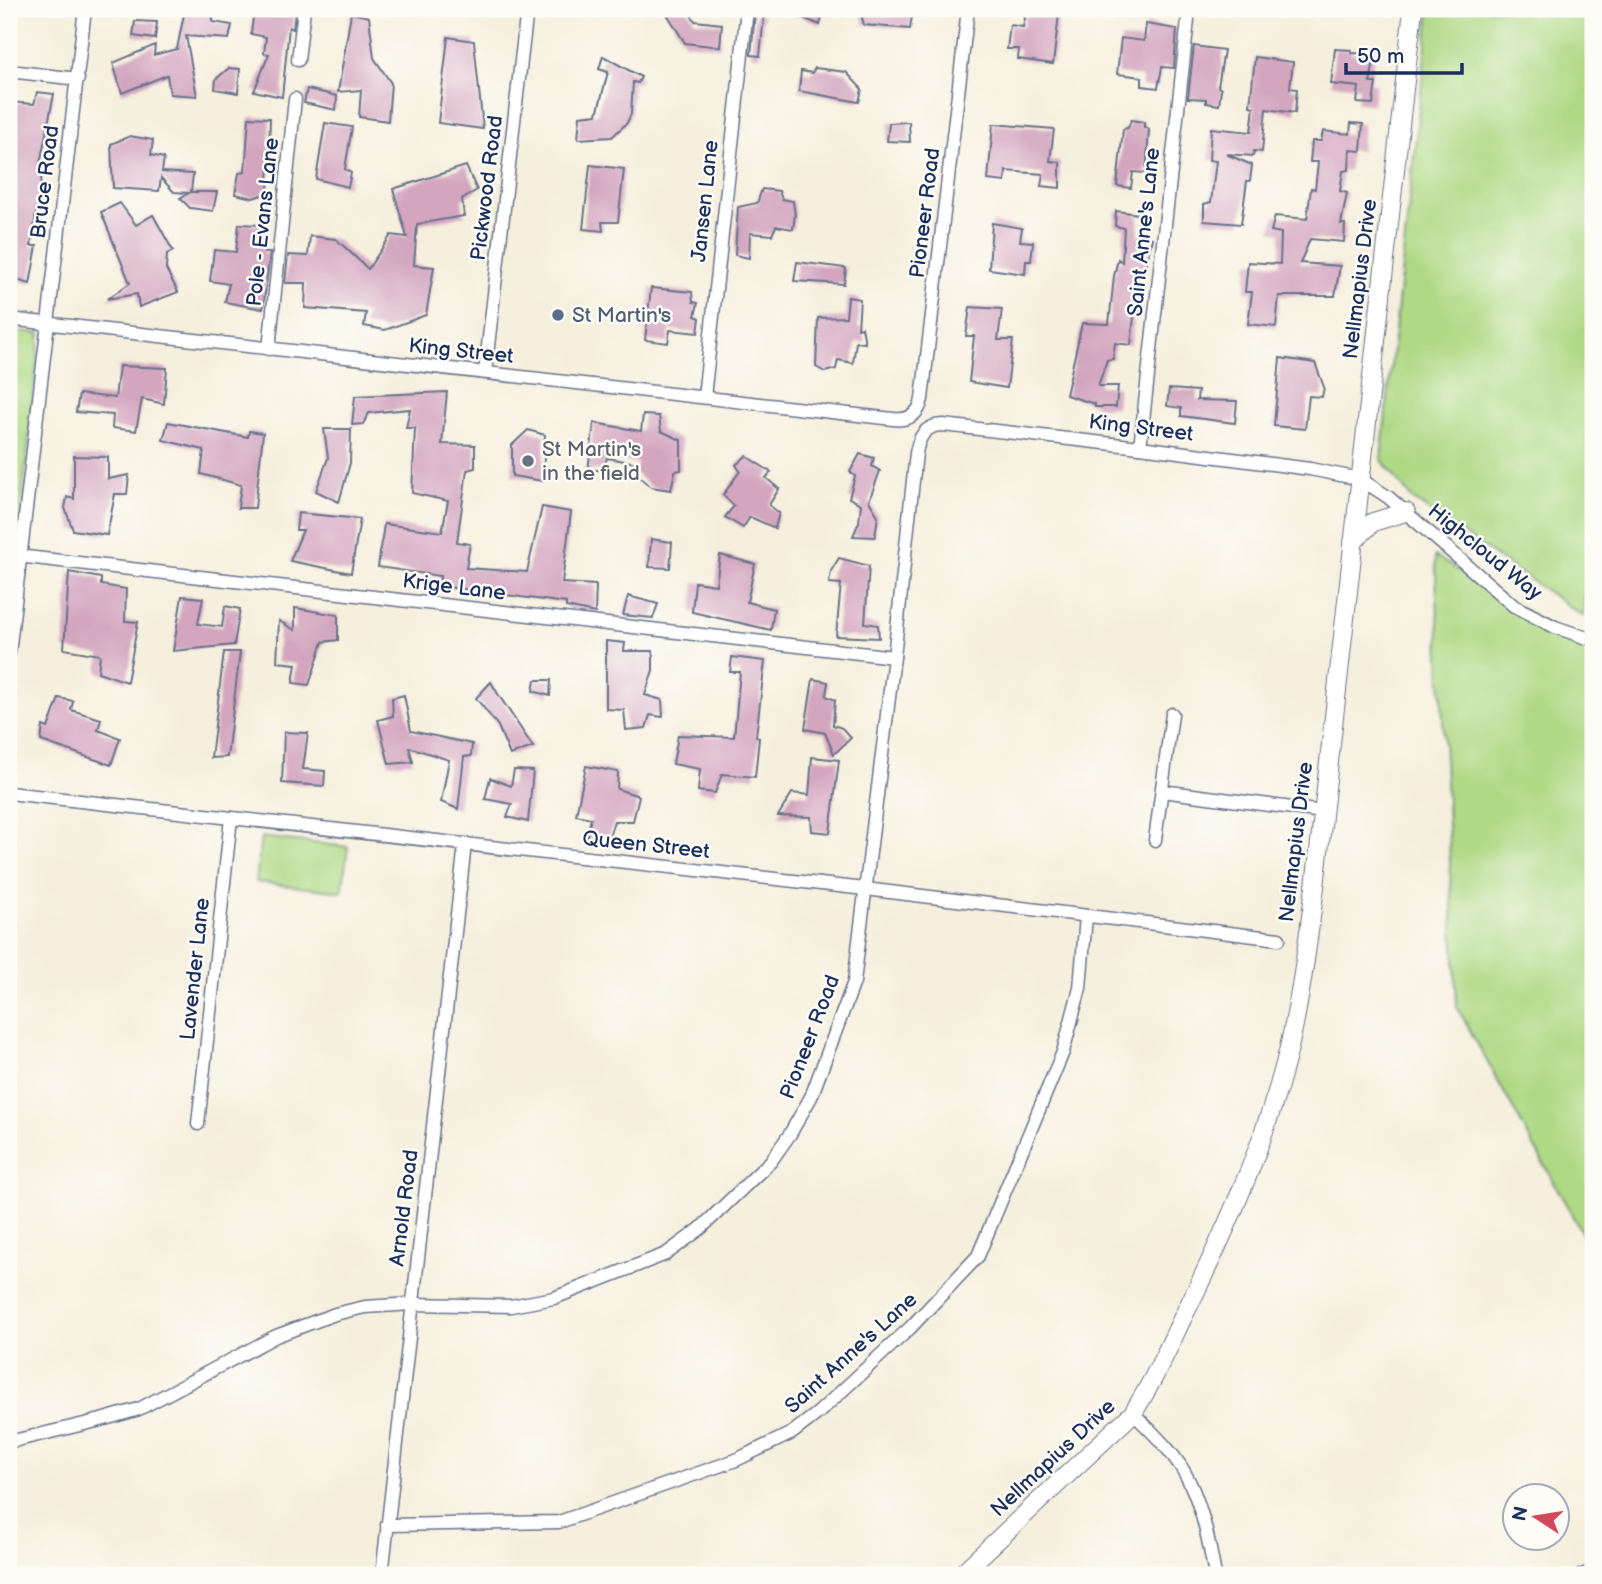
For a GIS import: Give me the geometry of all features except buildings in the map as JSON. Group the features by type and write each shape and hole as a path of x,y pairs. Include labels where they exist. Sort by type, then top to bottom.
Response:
{"main road":[{"name":"Nellmapius Drive","path":"960,1575 1133,1413 1151,1384 1208,1269 1238,1199 1276,1097 1299,995 1323,812 1413,9"},
{"path":"1353,542 1373,522 1406,512"}],"street":[{"name":"Bruce Road","path":"9,653 14,555 47,323 85,9"},
{"path":"298,61 304,9"},
{"name":"Pickwood Road","path":"485,372 527,9"},
{"name":"Jansen Lane","path":"704,397 747,9"},
{"name":"Pioneer Road","path":"910,418 920,409 922,399 968,9"},
{"name":"Saint Anne's Lane","path":"1140,447 1188,20"},
{"path":"9,71 78,79"},
{"name":"Pole - Evans Lane","path":"269,349 295,99"},
{"name":"King Street","path":"9,319 897,420 910,418"},
{"name":"King Street","path":"921,435 935,425 943,425 1310,469 1360,479"},
{"name":"Pioneer Road","path":"9,1442 139,1409 276,1336 335,1314 365,1307 412,1304 511,1306 554,1298 667,1254 700,1229 771,1161 811,1097 852,987 862,929 916,453 921,435"},
{"name":"Highcloud Way","path":"1360,479 1388,497 1514,606 1555,627 1593,640"},
{"name":"Krige Lane","path":"14,555 894,657"},
{"path":"1155,841 1172,714"},
{"path":"1162,791 1323,812"},
{"name":"Queen Street","path":"9,793 865,889 1279,939"},
{"name":"Lavender Lane","path":"198,1124 231,818"},
{"name":"Arnold Road","path":"382,1575 465,844"},
{"name":"Saint Anne's Lane","path":"387,1525 559,1522 736,1460 792,1433 818,1413 910,1328 978,1256 1063,1052 1080,988 1086,916"},
{"path":"1133,1413 1163,1443 1189,1481 1208,1536 1215,1575"},
{"path":"1582,1575 1593,1571"}],"lane":[{"path":"1307,1575 1333,1571 1341,1575"}],"green space":[{"path":"1430,9 1593,9 1593,505 1583,616 1412,499 1381,459"},
{"path":"9,330 40,333 18,542 9,541"},
{"path":"1435,556 1593,653 1593,1253 1457,1007"},
{"path":"261,837 348,847 342,892 256,882"}],"place":[{"name":"St Martin's","path":"558,315"},
{"name":"St Martin's in the field","path":"528,461"}]}
